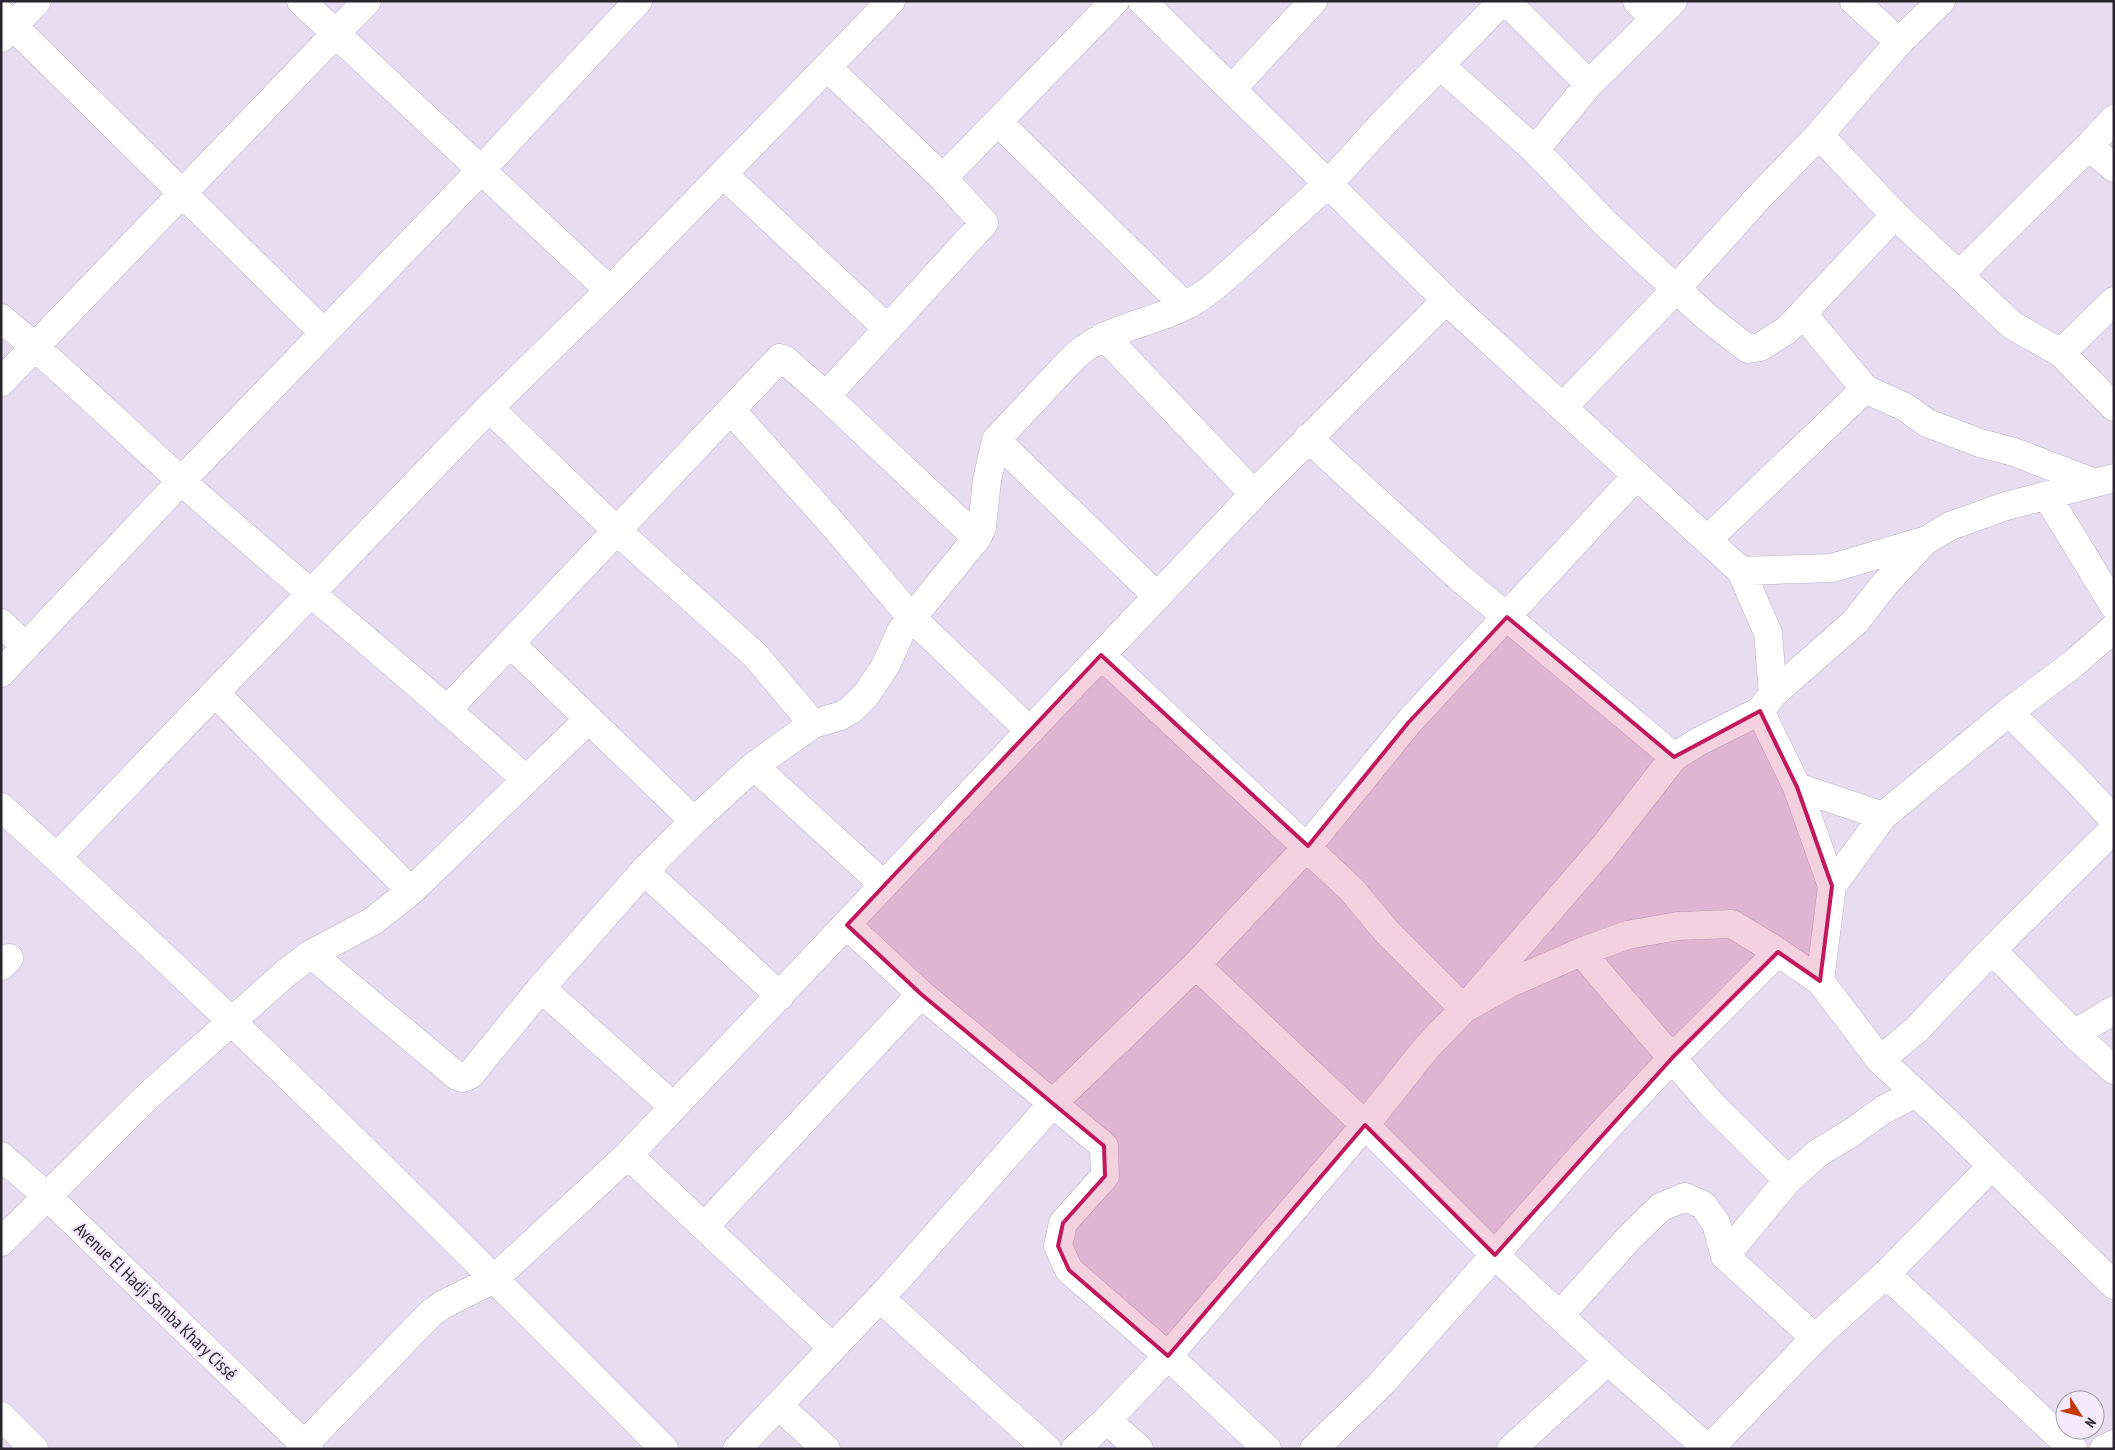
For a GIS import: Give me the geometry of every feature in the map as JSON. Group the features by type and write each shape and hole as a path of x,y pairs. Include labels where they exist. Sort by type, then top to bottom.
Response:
{"street":[{"path":"37,1 5,26 183,194 324,333"},
{"path":"301,1 609,290"},
{"path":"1,382 367,1"},
{"path":"57,857 489,408 609,290 828,68 891,1"},
{"path":"943,178 1115,1"},
{"path":"1142,1 1446,300 1741,570 1768,634 1766,702 1832,886 1820,981"},
{"path":"1232,89 1313,1"},
{"path":"311,954 456,1076 463,1078 470,1075 541,988 644,871 694,821 754,766 814,724 840,716 851,710 866,695 886,665 901,632 977,538 982,527 986,480 996,440 1075,356 1085,347 1104,336 1161,317 1185,306 1226,277 1328,184 1382,125 1502,1"},
{"path":"1506,1 1589,84"},
{"path":"1854,1 1899,42"},
{"path":"1563,407 1819,135 1899,42 1941,1"},
{"path":"1,673 181,481 481,170 626,5"},
{"path":"1535,150 1655,7"},
{"path":"1441,66 1535,150 1605,222 1676,289 1708,318 1748,349 1760,346 1777,337 1803,314 1895,216"},
{"path":"826,396 984,223 943,178 828,68"},
{"path":"1959,275 2114,119"},
{"path":"998,122 1185,306"},
{"path":"1819,135 1895,216 2012,325 2061,354 2114,407"},
{"path":"2089,146 2114,168"},
{"path":"723,174 888,329"},
{"path":"304,1447 431,1314 451,1300 494,1278 628,1155 1254,494 1446,300"},
{"path":"2061,354 2114,301"},
{"path":"1803,314 1865,388 1905,407 1927,423 1980,442 2104,480"},
{"path":"1,318 35,346 181,481 310,594 448,709 526,780"},
{"path":"1104,336 1254,494"},
{"path":"448,709 781,358 826,396 977,538"},
{"path":"1707,540 1865,388"},
{"path":"489,408 617,530 755,655 814,724"},
{"path":"731,410 912,617 1030,731"},
{"path":"1308,438 1459,577 1674,757"},
{"path":"996,440 1158,596"},
{"path":"737,1449 880,1298 1052,1104 1196,965 1308,846 1408,723 1637,475"},
{"path":"1741,570 1832,568 1925,541 1950,526 2006,506 2104,480"},
{"path":"2047,496 2114,606"},
{"path":"1075,1449 1107,1420 1168,1356 1365,1125 1427,1047 1464,1009 1603,848 1674,757 1766,702 1855,622 1896,571 1925,541"},
{"path":"1,623 26,647"},
{"path":"1832,886 1883,816 2009,712 2073,664 2114,628"},
{"path":"511,644 694,821"},
{"path":"1101,655 1308,846 1352,890 1387,932 1464,1009"},
{"path":"215,693 411,891"},
{"path":"2009,712 2114,820"},
{"path":"1,1242 116,1127 230,1021 311,954 373,921 411,891 589,719"},
{"path":"754,766 884,885"},
{"path":"1797,787 1883,816"},
{"path":"1,808 57,857 406,1191 664,1449"},
{"path":"1880,1060 1916,1030 1992,950 2114,829"},
{"path":"644,871 780,996"},
{"path":"1464,1009 1510,983 1581,952 1627,935 1678,926 1732,924 1778,952 1820,981 1880,1060 2113,1282"},
{"path":"847,925 921,994 1104,1146 1105,1176 1063,1223 1058,1246 1069,1270 1168,1356 1267,1449"},
{"path":"1992,950 2074,1034 2114,1070"},
{"path":"1581,952 1673,1057 1712,1105 1788,1180"},
{"path":"1314,1449 1381,1384 1673,1057 1778,952"},
{"path":"1196,965 1365,1125 1495,1255 1608,1361 1709,1449 1815,1338 1886,1274 1991,1167"},
{"path":"541,988 674,1107"},
{"path":"704,1226 921,994"},
{"path":"2074,1034 2114,1010"},
{"path":"1725,1256 1788,1180 1818,1153 1851,1133 1883,1110 1916,1093"},
{"path":"628,1155 833,1348"},
{"name":"Avenue El Hadji Samba Khary Cissé","path":"1,1156 48,1197 304,1447"},
{"path":"1560,1315 1629,1238 1661,1207 1684,1197 1697,1201 1716,1223 1725,1256 1815,1338"},
{"path":"1886,1274 2073,1449"},
{"path":"880,1298 1046,1449"},
{"path":"1510,1449 1608,1361"},
{"path":"779,1406 826,1449"},
{"path":"1,1416 34,1449"},
{"path":"1107,1420 1139,1449"},
{"path":"2104,1449 2114,1444"}],"highlighted area":[{"path":"1507,617 1674,757 1760,711 1797,787 1832,886 1820,981 1778,952 1673,1057 1495,1255 1365,1125 1168,1356 1069,1270 1058,1246 1063,1223 1105,1176 1104,1146 921,994 847,925 1101,655 1308,846 1408,723"}]}
